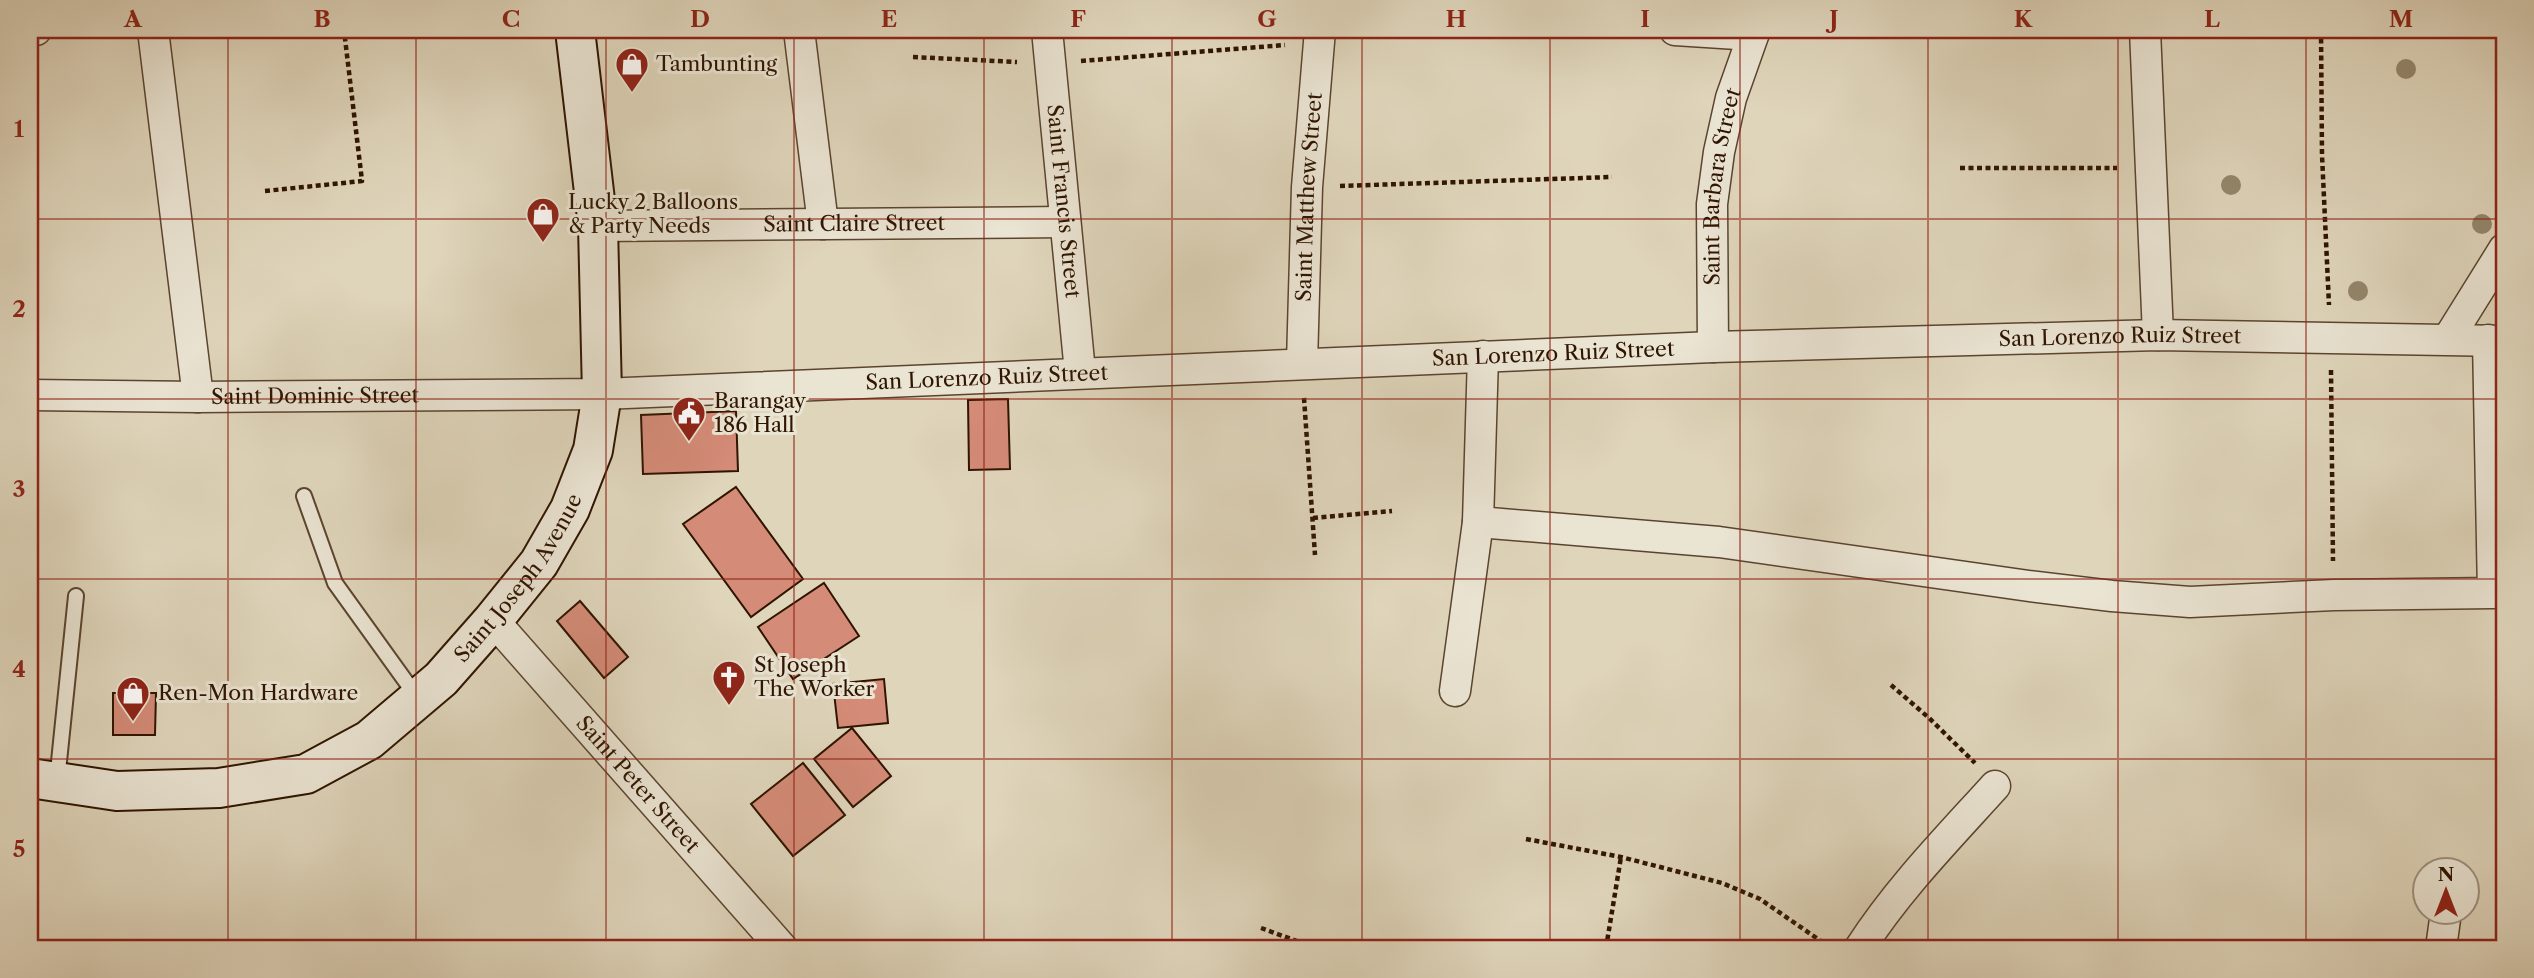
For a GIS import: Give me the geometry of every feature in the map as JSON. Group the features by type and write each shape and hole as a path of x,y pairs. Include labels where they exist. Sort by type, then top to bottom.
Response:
{"main road":[{"name":"Saint Joseph Avenue","path":"43,780 117,791 206,789 306,774 369,740 441,679 539,563 570,509 593,450 602,394 598,226 575,30"}],"street":[{"path":"30,30 36,30"},
{"path":"153,30 198,397"},
{"path":"799,30 823,224"},
{"name":"Saint Francis Street","path":"1047,30 1080,372"},
{"path":"1675,30 1754,32"},
{"path":"2145,30 2158,335"},
{"name":"Saint Barbara Street","path":"1713,347 1712,204 1719,152 1731,98 1754,32"},
{"name":"Saint Matthew Street","path":"1302,363 1307,187 1319,36"},
{"name":"Saint Claire Street","path":"598,226 1065,222"},
{"path":"2448,339 2504,249"},
{"name":"San Lorenzo Ruiz Street","path":"602,394 1713,347 2158,335 2496,340"},
{"path":"1478,522 1719,542 2112,596 2190,602 2334,595 2493,593 2496,340"},
{"path":"1455,691 1478,522 1483,356"},
{"name":"Saint Dominic Street","path":"30,395 198,397 602,394"},
{"name":"Saint Peter Street","path":"493,620 782,948"},
{"path":"1860,948 1911,880 1996,786"},
{"path":"2441,948 2444,926"}],"lane":[{"path":"304,496 335,583 418,698"},
{"path":"43,780 75,596"}],"path":[{"path":"265,191 362,181 344,30"},
{"path":"2321,30 2334,595"},
{"path":"913,57 1050,64 1319,36"},
{"path":"1960,168 2151,168"},
{"path":"1307,187 1612,177"},
{"path":"1302,363 1315,555"},
{"path":"1313,518 1392,511"},
{"path":"1891,685 1965,751 1996,786"},
{"path":"1526,839 1621,857 1721,883 1760,899 1831,948"},
{"path":"1606,948 1621,857"},
{"path":"1261,928 1316,948"}],"building":[{"path":"1008,399 1010,469 969,470 968,400"},
{"name":"Barangay 186 Hall","path":"736,411 738,471 643,474 641,415"},
{"path":"736,487 803,579 751,617 683,524"},
{"path":"824,583 859,636 793,679 758,627"},
{"path":"580,601 628,657 604,678 557,621"},
{"path":"884,679 888,723 838,728 833,684"},
{"path":"113,693 156,693 155,735 113,735"},
{"path":"852,728 891,776 853,807 814,759"},
{"path":"803,763 845,815 793,856 751,804"}],"place":[{"name":"Tambunting","path":"632,94"},
{"name":"Lucky 2 Balloons & Party Needs","path":"543,244"},
{"name":"Barangay 186 Hall","path":"689,443"},
{"name":"St Joseph The Worker","path":"729,707"},
{"name":"Ren-Mon Hardware","path":"133,723"}]}
